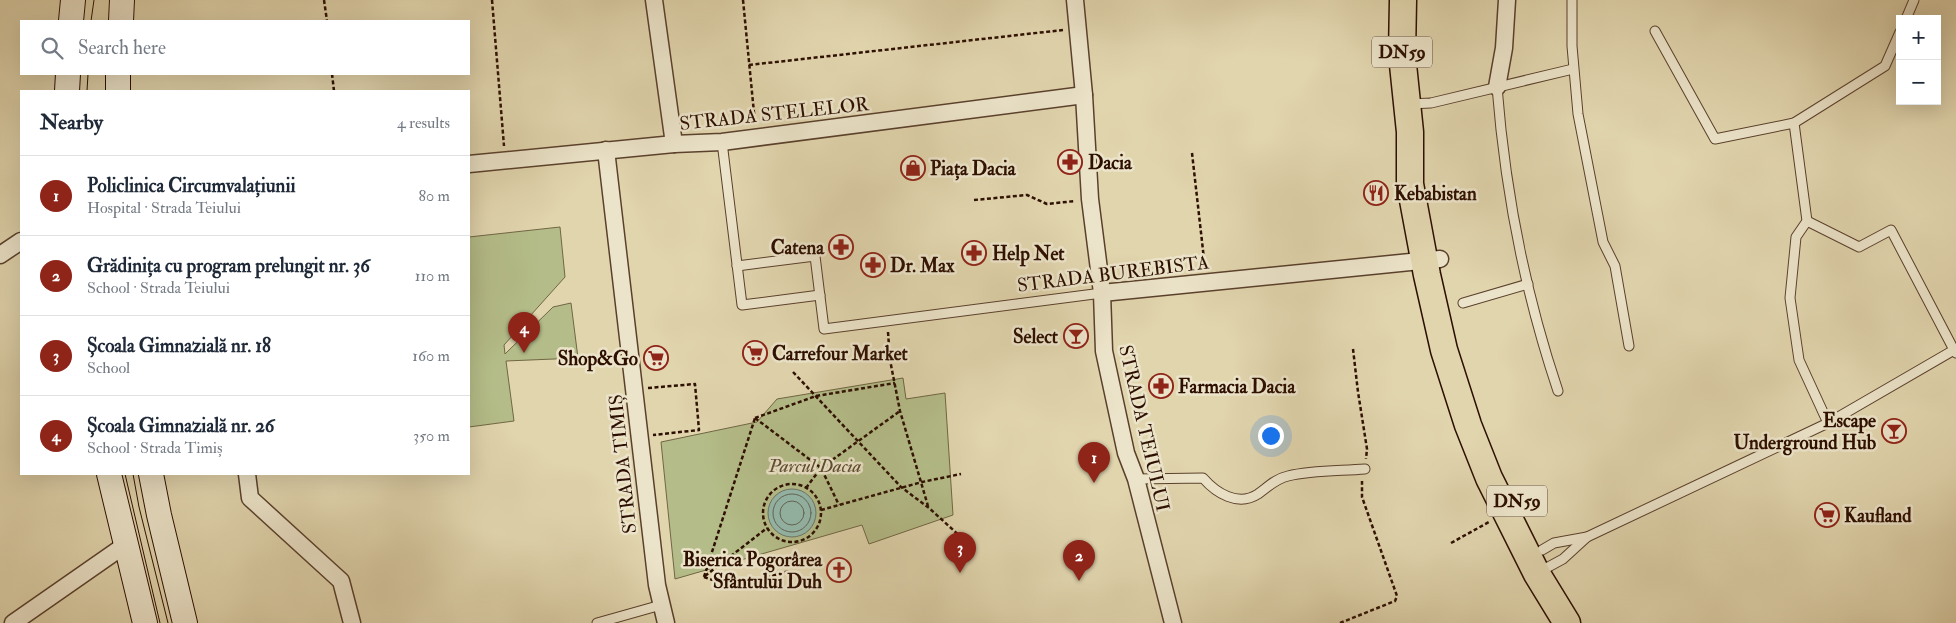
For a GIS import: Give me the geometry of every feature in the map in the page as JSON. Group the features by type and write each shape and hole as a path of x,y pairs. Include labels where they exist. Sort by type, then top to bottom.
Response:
{"main road":[{"path":"71,20 73,0"},
{"path":"121,20 122,0"},
{"name":"DN59","path":"1403,0 1402,55 1410,132 1410,184 1482,419 1567,623"},
{"path":"68,75 68,90"},
{"path":"118,75 118,90"},
{"name":"DN59","path":"1432,260 1440,333 1477,450 1505,513 1586,623"},
{"path":"109,475 145,623"},
{"path":"151,475 185,623"}],"street":[{"path":"654,0 674,144"},
{"name":"STRADA TEIULUI","path":"1075,0 1084,96 1090,199 1102,293 1104,351 1126,453 1136,479 1173,623"},
{"path":"1497,87 1504,48 1507,0"},
{"name":"STRADA STELELOR","path":"470,164 674,144 722,142 1084,96"},
{"name":"STRADA TIMIȘ","path":"606,150 638,436 661,605 666,623"},
{"path":"0,255 20,241"},
{"name":"STRADA BUREBISTA","path":"1102,293 1432,260"},
{"path":"247,475 250,498 341,581 352,623"},
{"path":"14,623 125,545"}],"lane":[{"path":"1572,0 1573,69 1578,114 1603,242 1614,266 1629,346"},
{"path":"1908,15 1914,0"},
{"path":"1655,32 1715,139 1794,124 1884,66 1896,40"},
{"path":"1406,104 1431,103 1573,69"},
{"path":"1497,87 1506,171 1528,284 1558,391"},
{"path":"1794,124 1807,222 1796,237 1790,298 1799,360 1828,423"},
{"path":"722,142 742,305 820,295"},
{"path":"1543,563 1554,543 1587,537 1828,423 1955,352 1891,230 1859,247 1807,222"},
{"name":"STRADA BUREBISTA","path":"737,266 815,256 824,329 1102,293"},
{"path":"1463,303 1528,284"},
{"path":"1136,479 1203,478 1212,488 1219,492 1240,499 1256,495 1274,481 1284,477 1297,474 1365,469"},
{"path":"1543,563 1563,559 1587,537"},
{"path":"597,623 661,605"}],"path":[{"path":"324,0 326,20"},
{"path":"492,0 505,160"},
{"path":"743,0 757,137"},
{"path":"749,65 1077,29"},
{"path":"332,75 334,90"},
{"path":"1192,153 1206,282"},
{"path":"974,200 1027,195 1047,204 1090,199"},
{"path":"887,321 890,360 900,411 928,508"},
{"path":"1340,623 1395,601 1397,596 1362,497 1361,483 1365,469 1367,449 1353,349"},
{"path":"793,372 901,488 928,508 962,538"},
{"path":"755,418 816,396 896,383"},
{"path":"634,390 695,384 699,430 638,436"},
{"path":"806,488 821,468 900,411"},
{"path":"755,418 821,468 839,505"},
{"path":"704,577 755,418"},
{"path":"821,510 922,482 961,474"},
{"path":"786,484 797,484 806,488 813,494 821,510 816,528 810,536 801,541 782,541 773,536 767,528 763,511 765,502 770,494 786,484"},
{"path":"1451,542 1505,513"},
{"path":"704,577 767,528"},
{"path":"704,577 732,587 789,571"}],"green space":[{"path":"560,227 565,277 504,345 505,354 553,307 571,303 578,358 506,361 514,421 470,427 470,237"},
{"name":"Parcul Dacia","path":"903,378 906,399 945,393 953,515 869,544 862,525 675,579 661,442 757,422 777,399"}],"water":[{"path":"792,489 801,491 809,496 814,504 816,513 814,522 809,530 801,535 792,537 783,535 775,530 770,522 768,513 770,504 775,496 783,491"}],"tram line":[{"path":"91,20 94,0"},
{"path":"87,90 88,75"},
{"path":"125,475 160,623"},
{"path":"133,475 139,507 168,623"}],"place":[{"name":"Dacia","path":"1070,162"},
{"name":"Piața Dacia","path":"913,168"},
{"name":"Kebabistan","path":"1376,193"},
{"name":"Catena","path":"841,247"},
{"name":"Help Net","path":"974,253"},
{"name":"Dr. Max","path":"873,265"},
{"name":"Select","path":"1076,336"},
{"name":"Școala Gimnazială nr. 26","path":"524,353"},
{"name":"Carrefour Market","path":"755,353"},
{"name":"Shop&Go","path":"656,358"},
{"name":"Farmacia Dacia","path":"1161,386"},
{"name":"Escape Underground Hub","path":"1894,431"},
{"name":"Policlinica Circumvalațiunii","path":"1094,483"},
{"name":"Kaufland","path":"1827,515"},
{"name":"Biserica Pogorârea Sfântului Duh","path":"839,570"},
{"name":"Școala Gimnazială nr. 18","path":"960,573"},
{"name":"Grădinița cu program prelungit nr. 36","path":"1079,581"}]}
